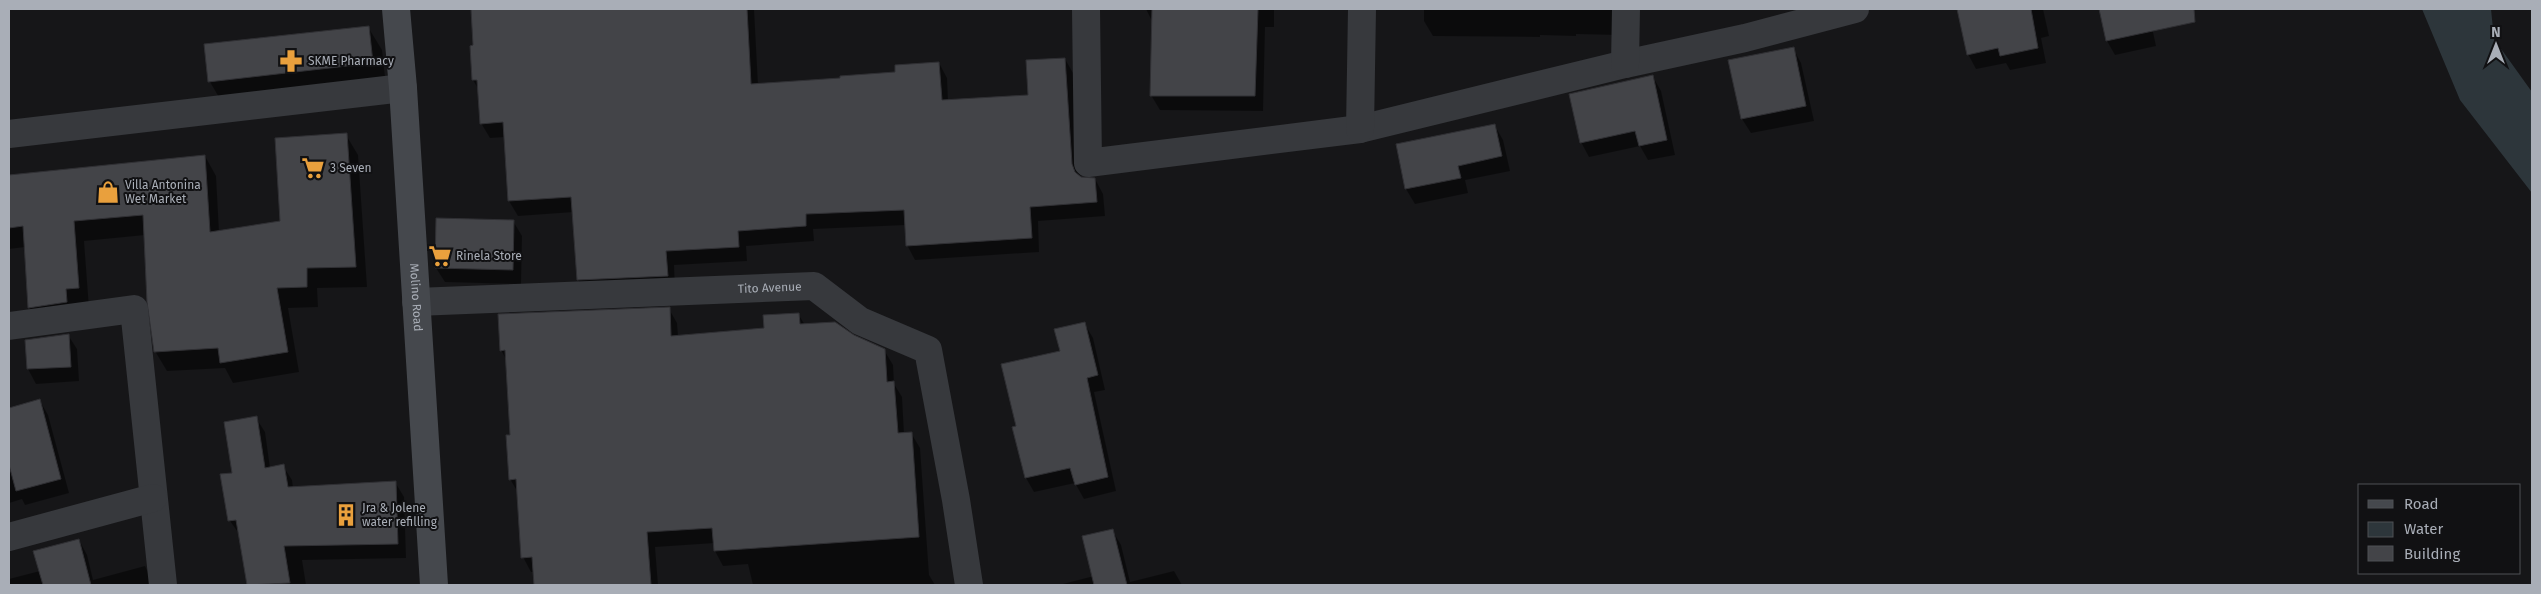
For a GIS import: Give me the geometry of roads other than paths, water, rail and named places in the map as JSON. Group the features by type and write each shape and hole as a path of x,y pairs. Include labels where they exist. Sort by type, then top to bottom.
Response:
{"main road":[{"name":"Molino Road","path":"396,9 403,88 434,585"}],"street":[{"path":"1086,9 1088,163 1360,130 1625,64 1745,38 1855,9"},
{"path":"1360,130 1362,9"},
{"path":"1625,64 1626,9"},
{"path":"9,134 403,88"},
{"name":"Tito Avenue","path":"416,302 814,286 860,321 928,350 956,500 969,585"},
{"path":"9,326 134,309 163,585"},
{"path":"9,537 154,498"}],"water":[{"path":"2422,9 2491,9 2494,39 2532,92 2532,193 2460,100"}],"place":[{"name":"SKME Pharmacy","path":"291,61"},
{"name":"3 Seven","path":"313,168"},
{"name":"Villa Antonina Wet Market","path":"108,192"},
{"name":"Rinela Store","path":"440,256"},
{"name":"Jra & Jolene water refilling","path":"346,515"}]}
